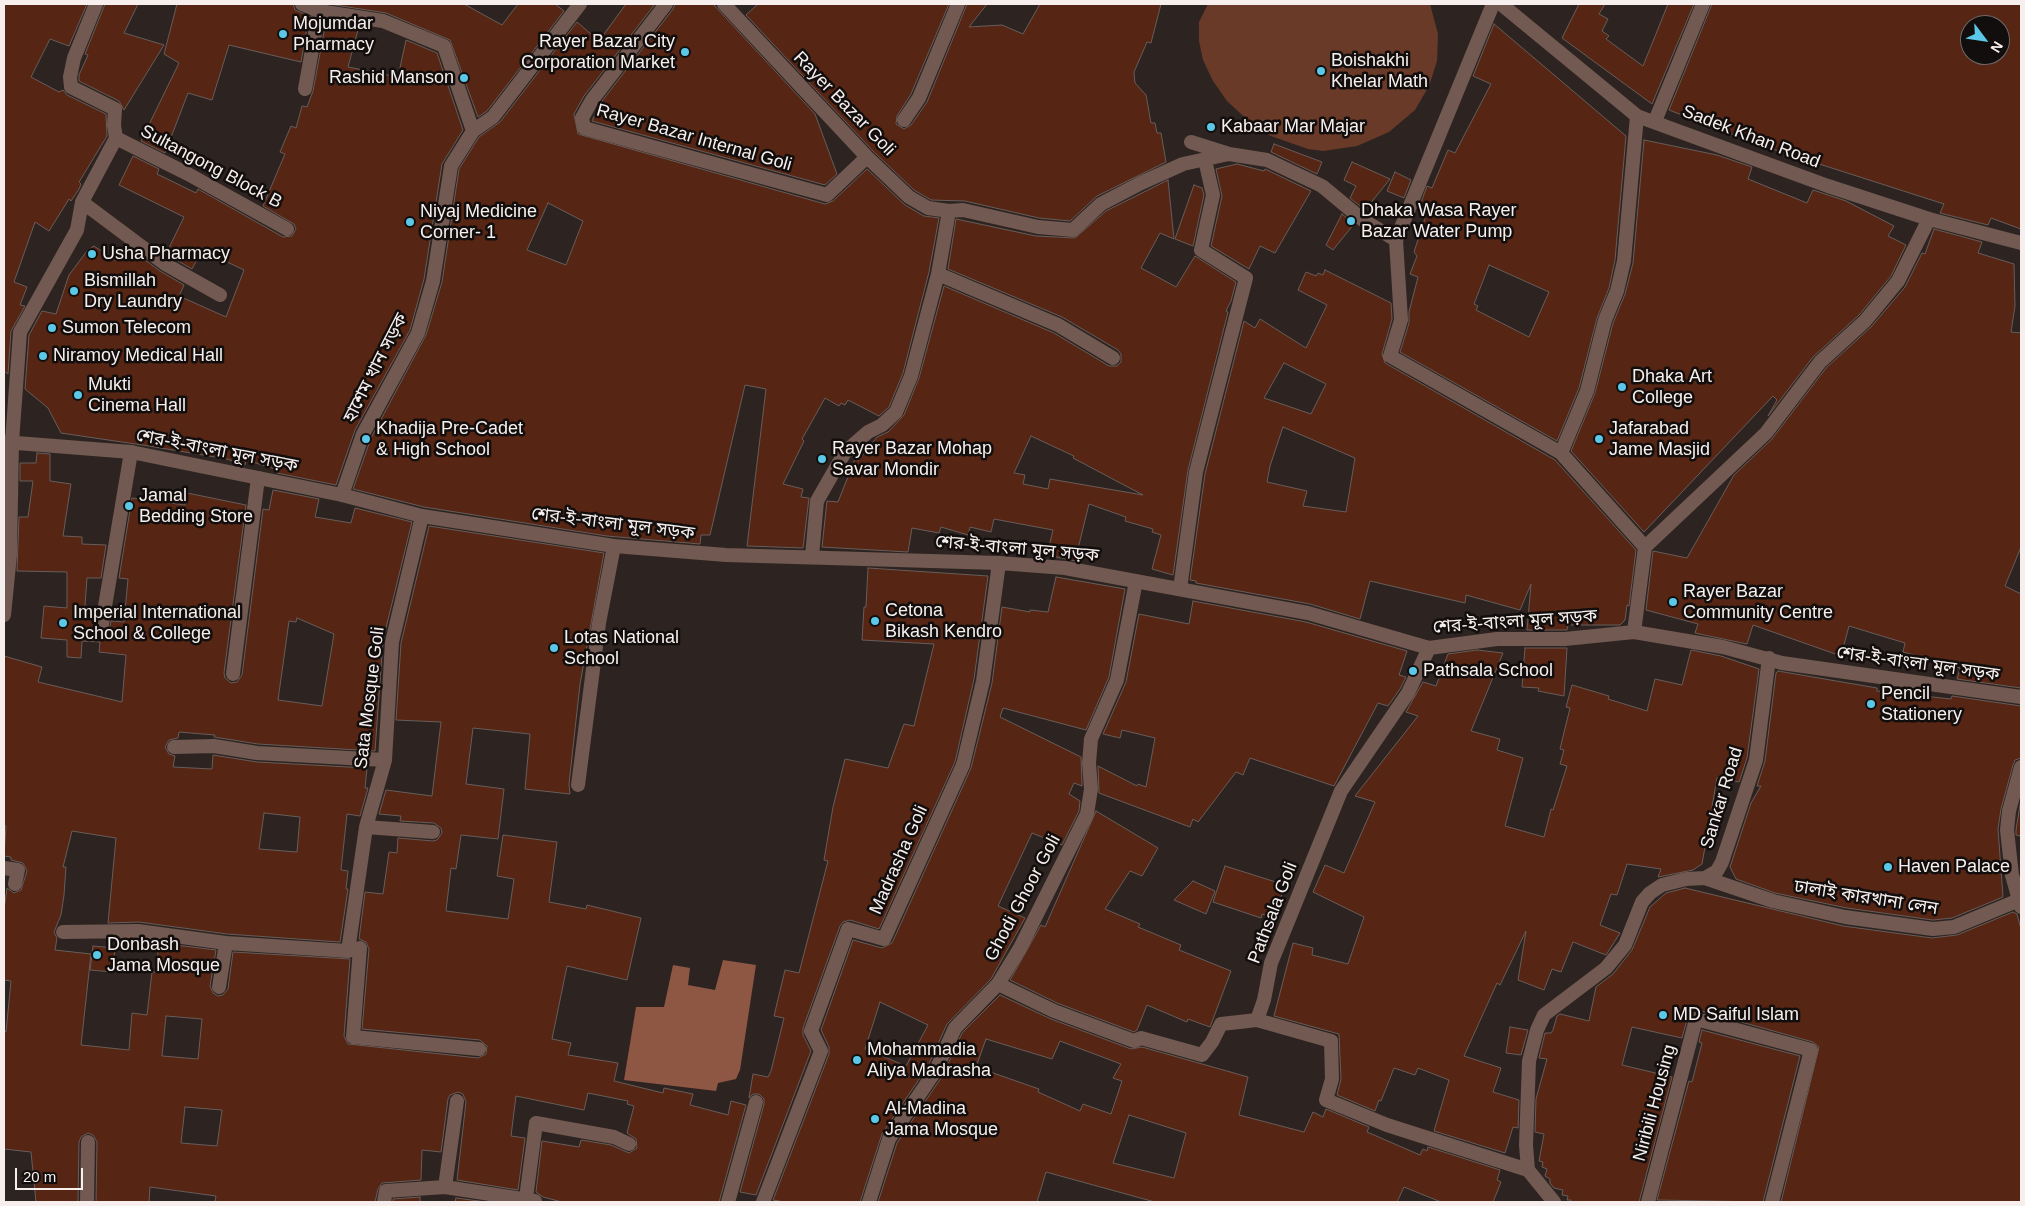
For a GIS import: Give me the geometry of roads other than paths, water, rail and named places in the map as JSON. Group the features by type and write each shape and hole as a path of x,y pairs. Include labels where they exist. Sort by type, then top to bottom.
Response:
{"street":[{"path":"4,615 10,555 8,442 20,332 77,230 82,202 116,138 114,125 115,109 71,87 70,78 74,58 96,4"},
{"path":"302,4 319,11 383,21 444,46 473,131"},
{"name":"Rayer Bazar Internal Goli","path":"666,4 592,100 582,118 584,128 827,195 867,157"},
{"name":"Rayer Bazar Goli","path":"724,4 867,157 909,196 928,208 949,211 963,210 1038,227 1073,230 1100,204 1183,164 1205,160"},
{"path":"904,120 919,98 958,4"},
{"path":"1492,4 1396,240 1401,320 1390,356 1561,452 1645,547"},
{"name":"Sadek Khan Road","path":"1501,4 1637,116 1828,186 1929,219 2021,243"},
{"path":"1654,121 1703,4"},
{"name":"হাশেম খান সড়ক","path":"342,495 363,434 418,333 433,282 451,166 473,131 493,117 575,6"},
{"path":"305,89 319,11"},
{"path":"1561,452 1587,392 1604,320 1619,284 1624,261 1637,116"},
{"name":"Sultangong Block B","path":"116,138 188,174 287,229"},
{"path":"1191,142 1229,154 1266,160 1322,186 1363,220 1396,240"},
{"path":"1180,590 1196,472 1246,278 1201,250 1213,195 1205,160 1229,154"},
{"path":"82,202 165,264 220,294"},
{"path":"812,556 817,500 845,452 868,432 882,425 896,412 911,376 938,274 949,211"},
{"path":"1634,632 1645,547 1766,433 1820,362 1865,321 1898,280 1929,219"},
{"path":"938,274 1058,326 1113,358"},
{"name":"শের-ই-বাংলা মূল সড়ক","path":"8,442 131,452 342,495 422,516 614,546 726,555 812,556 999,563 1065,568 1308,613 1429,648 1497,640 1565,639 1634,632 1687,639 1769,658 1782,663 2021,697"},
{"path":"101,630 131,452"},
{"path":"233,674 258,478"},
{"name":"Sata Mosque Goli","path":"348,951 366,827 384,760 392,642 422,516"},
{"path":"578,785 599,623 614,546"},
{"name":"Madrasha Goli","path":"763,1202 821,1051 811,1032 848,929 884,939 962,765 983,681 999,563"},
{"name":"Ghodi Ghoor Goli","path":"869,1202 889,1139 936,1070 955,1028 998,984 1042,908 1088,814 1091,789 1089,763 1091,738 1116,680 1136,581"},
{"name":"Pathsala Goli","path":"1258,1020 1271,964 1341,791 1408,694 1429,648"},
{"name":"Sankar Road","path":"1705,878 1717,871 1722,862 1756,760 1769,658"},
{"path":"174,746 214,746 257,753 384,760"},
{"path":"2020,903 2012,875 2007,830 2009,811 2021,767"},
{"path":"366,827 433,832"},
{"path":"4,868 18,870 15,884"},
{"path":"1528,1170 1526,1145 1529,1061 1537,1030 1544,1015 1606,968 1625,945 1642,902 1650,893 1662,885 1686,879 1705,878"},
{"name":"ঢালাই কারখানা লেন","path":"1705,878 1782,903 1845,917 1933,929 1954,927 2020,903"},
{"path":"63,932 138,932 226,943 348,951 360,948 353,1037 479,1049"},
{"path":"219,987 226,943"},
{"path":"998,984 1054,1011 1134,1041 1141,1038 1202,1054 1212,1042 1221,1024 1258,1020 1331,1041 1332,1079 1326,1100 1387,1125 1528,1170 1554,1202"},
{"name":"Niribili Housing","path":"1648,1202 1696,1018 1810,1050 1772,1202"},
{"path":"445,1187 457,1101"},
{"path":"728,1202 756,1102"},
{"path":"384,1202 386,1191 445,1187 531,1200 536,1122 614,1137 629,1144"},
{"path":"87,1202 88,1142"}],"place":[{"name":"Mojumdar Pharmacy","path":"283,34"},
{"name":"Rayer Bazar City Corporation Market","path":"685,52"},
{"name":"Boishakhi Khelar Math","path":"1321,71"},
{"name":"Rashid Manson","path":"464,78"},
{"name":"Kabaar Mar Majar","path":"1211,127"},
{"name":"Dhaka Wasa Rayer Bazar Water Pump","path":"1351,221"},
{"name":"Niyaj Medicine Corner- 1","path":"410,222"},
{"name":"Usha Pharmacy","path":"92,254"},
{"name":"Bismillah Dry Laundry","path":"74,291"},
{"name":"Sumon Telecom","path":"52,328"},
{"name":"Niramoy Medical Hall","path":"43,356"},
{"name":"Dhaka Art College","path":"1622,387"},
{"name":"Mukti Cinema Hall","path":"78,395"},
{"name":"Khadija Pre-Cadet & High School","path":"366,439"},
{"name":"Jafarabad Jame Masjid","path":"1599,439"},
{"name":"Rayer Bazar Mohap Savar Mondir","path":"822,459"},
{"name":"Jamal Bedding Store","path":"129,506"},
{"name":"Rayer Bazar Community Centre","path":"1673,602"},
{"name":"Cetona Bikash Kendro","path":"875,621"},
{"name":"Imperial International School & College","path":"63,623"},
{"name":"Lotas National School","path":"554,648"},
{"name":"Pathsala School","path":"1413,671"},
{"name":"Pencil Stationery","path":"1871,704"},
{"name":"Haven Palace","path":"1888,867"},
{"name":"Donbash Jama Mosque","path":"97,955"},
{"name":"MD Saiful Islam","path":"1663,1015"},
{"name":"Mohammadia Aliya Madrasha","path":"857,1060"},
{"name":"Al-Madina Jama Mosque","path":"875,1119"}]}
